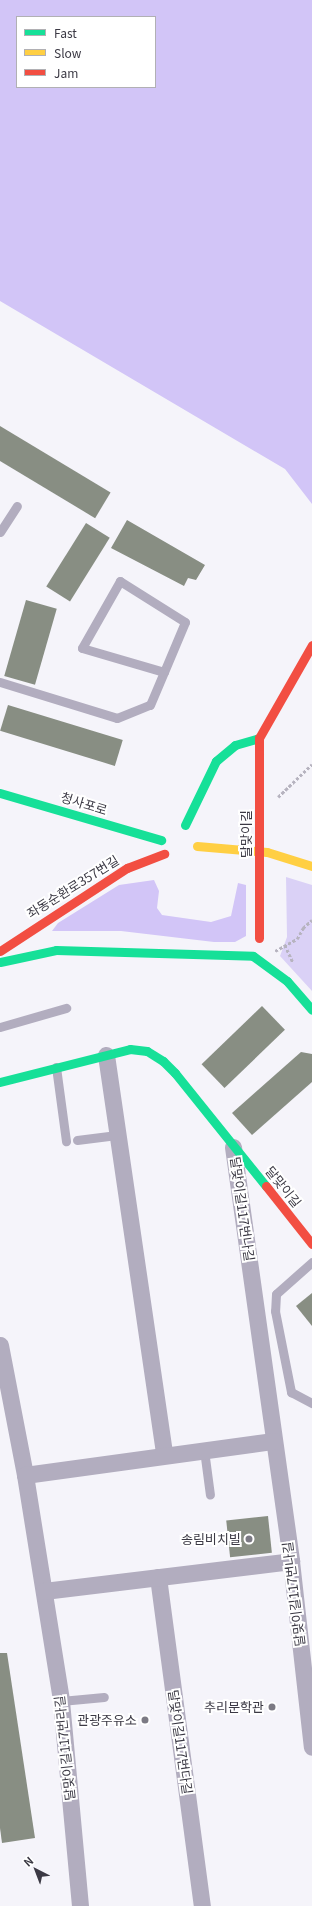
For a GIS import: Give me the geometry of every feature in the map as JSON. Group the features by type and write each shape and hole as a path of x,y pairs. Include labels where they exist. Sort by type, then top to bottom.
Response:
{"street":[{"name":"달맞이길","path":"253,956 259,938 259,738 312,645"},
{"path":"192,855 192,835 216,760 235,745 259,738"},
{"name":"청사포로","path":"0,793 161,840"},
{"path":"161,840 170,830 267,852 312,866"},
{"name":"좌동순환로357번길","path":"0,951 127,868 167,857 161,840"},
{"path":"0,962 56,950 253,956 287,981 312,1010"},
{"name":"달맞이길117번나길","path":"0,1082 130,1049 147,1051 163,1061 233,1147 291,1561 310,1712 312,1747"},
{"path":"106,1055 164,1454"},
{"name":"달맞이길","path":"233,1147 312,1244"},
{"name":"달맞이길117번라길","path":"0,1345 25,1475 61,1701 80,1906"},
{"path":"25,1475 164,1454 274,1441"},
{"path":"44,1592 291,1561"},
{"name":"달맞이길117번다길","path":"158,1577 202,1906"}],"lane":[{"path":"0,532 17,506"},
{"path":"0,682 117,718 150,705 164,672 185,622 120,582 82,648 164,672"},
{"path":"0,1027 66,1008"},
{"path":"56,1067 66,1141"},
{"path":"77,1140 117,1135"},
{"path":"312,1262 276,1294 275,1311 291,1392 312,1403"},
{"path":"204,1450 210,1494"},
{"path":"61,1701 104,1697"}],"path":[{"path":"277,802 278,796 312,764"},
{"path":"274,951 297,939 303,928 312,920"},
{"path":"285,945 293,963"}],"shaded area":[{"path":"0,0 312,0 312,504 285,469 0,301"},
{"path":"286,877 312,885 312,991 280,956 287,937"},
{"path":"154,880 159,891 157,908 162,915 211,922 231,916 238,883 246,885 246,936 235,942 214,942 121,931 52,931 58,923 119,885"}],"building":[{"path":"0,426 111,492 95,518 0,461"},
{"path":"127,520 205,565 196,580 188,578 184,586 111,548"},
{"path":"86,523 110,538 70,601 46,587"},
{"path":"26,600 57,609 35,685 4,676"},
{"path":"8,705 123,740 115,766 0,731"},
{"path":"262,1006 285,1030 224,1088 202,1064"},
{"path":"301,1052 312,1054 312,1082 252,1135 232,1113"},
{"path":"312,1293 312,1326 296,1306"},
{"name":"송림비치빌","path":"268,1516 272,1553 230,1557 226,1520"},
{"path":"0,1653 7,1653 35,1838 2,1843 0,1828"}],"traffic: fast":[{"path":"185,825 216,761 235,745 259,738"},
{"path":"0,793 161,840"},
{"path":"0,962 56,950 253,956"},
{"path":"253,956 287,981 312,1010"},
{"path":"0,1082 130,1049 147,1051 163,1061 175,1073 266,1186"}],"traffic: slow":[{"path":"197,846 267,852 312,866"}],"traffic: jam":[{"path":"259,754 259,738 312,645"},
{"path":"259,754 259,938"},
{"path":"0,951 127,868 164,854"},
{"path":"266,1186 312,1244"}],"place":[{"name":"송림비치빌","path":"249,1539"},
{"name":"추리문학관","path":"272,1707"},
{"name":"관광주유소","path":"145,1720"}]}
